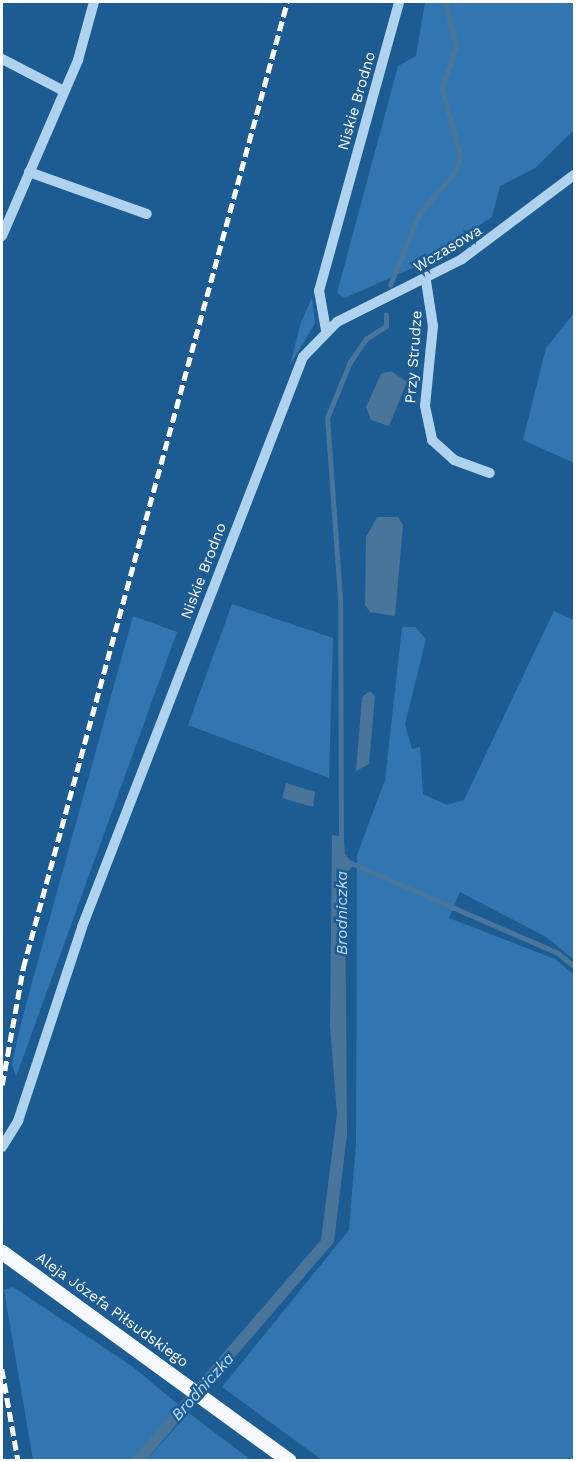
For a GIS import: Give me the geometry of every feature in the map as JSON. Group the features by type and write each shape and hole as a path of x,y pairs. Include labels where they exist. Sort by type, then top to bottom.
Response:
{"main road":[{"name":"Aleja Józefa Piłsudskiego","path":"2,1252 288,1461"}],"street":[{"path":"2,236 62,90 78,60 94,2"},
{"name":"Niskie Brodno","path":"2,1147 18,1121 82,927 294,377 326,330 319,291 399,2"},
{"path":"2,59 62,90"},
{"path":"29,172 147,214"},
{"name":"Wczasowa","path":"326,330 426,281 498,235 574,175"},
{"name":"Przy Strudze","path":"426,281 433,326 424,406 432,440 454,460 490,472"}],"shaded area":[{"path":"425,2 574,2 574,130 535,168 500,186 492,217 419,265 345,298 337,293 398,66 416,56"},
{"path":"312,298 315,323 290,365 301,322"},
{"path":"574,313 574,463 523,440 546,348"},
{"path":"232,604 333,638 329,778 188,725"},
{"path":"554,611 574,620 574,960 546,937 460,892 449,918 555,959 574,975 574,1460 322,1460 222,1387 349,1230 356,1144 357,855 385,780 402,627 415,627 426,639 405,724 412,749 420,747 423,794 447,805 464,800"},
{"path":"133,616 177,632 16,1077 12,1064 22,1019"},
{"path":"13,1287 133,1367 180,1406 131,1460 33,1460 4,1290"},
{"path":"189,1413 251,1460 146,1460"}],"water":[{"path":"391,371 407,382 389,426 371,420 366,407 381,374"},
{"path":"377,517 398,517 403,525 395,616 370,612 365,605 366,537"},
{"path":"370,691 375,696 369,764 356,771 362,697"},
{"path":"286,783 315,792 313,807 282,798"},
{"path":"332,835 344,837 345,854 354,865 345,874 347,1134 334,1242 146,1460 131,1460 321,1240 337,1114 330,1026"}],"waterway":[{"name":"Brodniczka","path":"390,285 419,214 456,171 460,156 442,88 456,46 445,2"},
{"name":"Brodniczka","path":"341,843 340,598 327,418 350,362 366,339 386,326 386,315"},
{"path":"349,862 558,953 574,966"}],"railway":[{"path":"2,1085 23,968 287,2"},
{"path":"2,1369 18,1460"}]}
